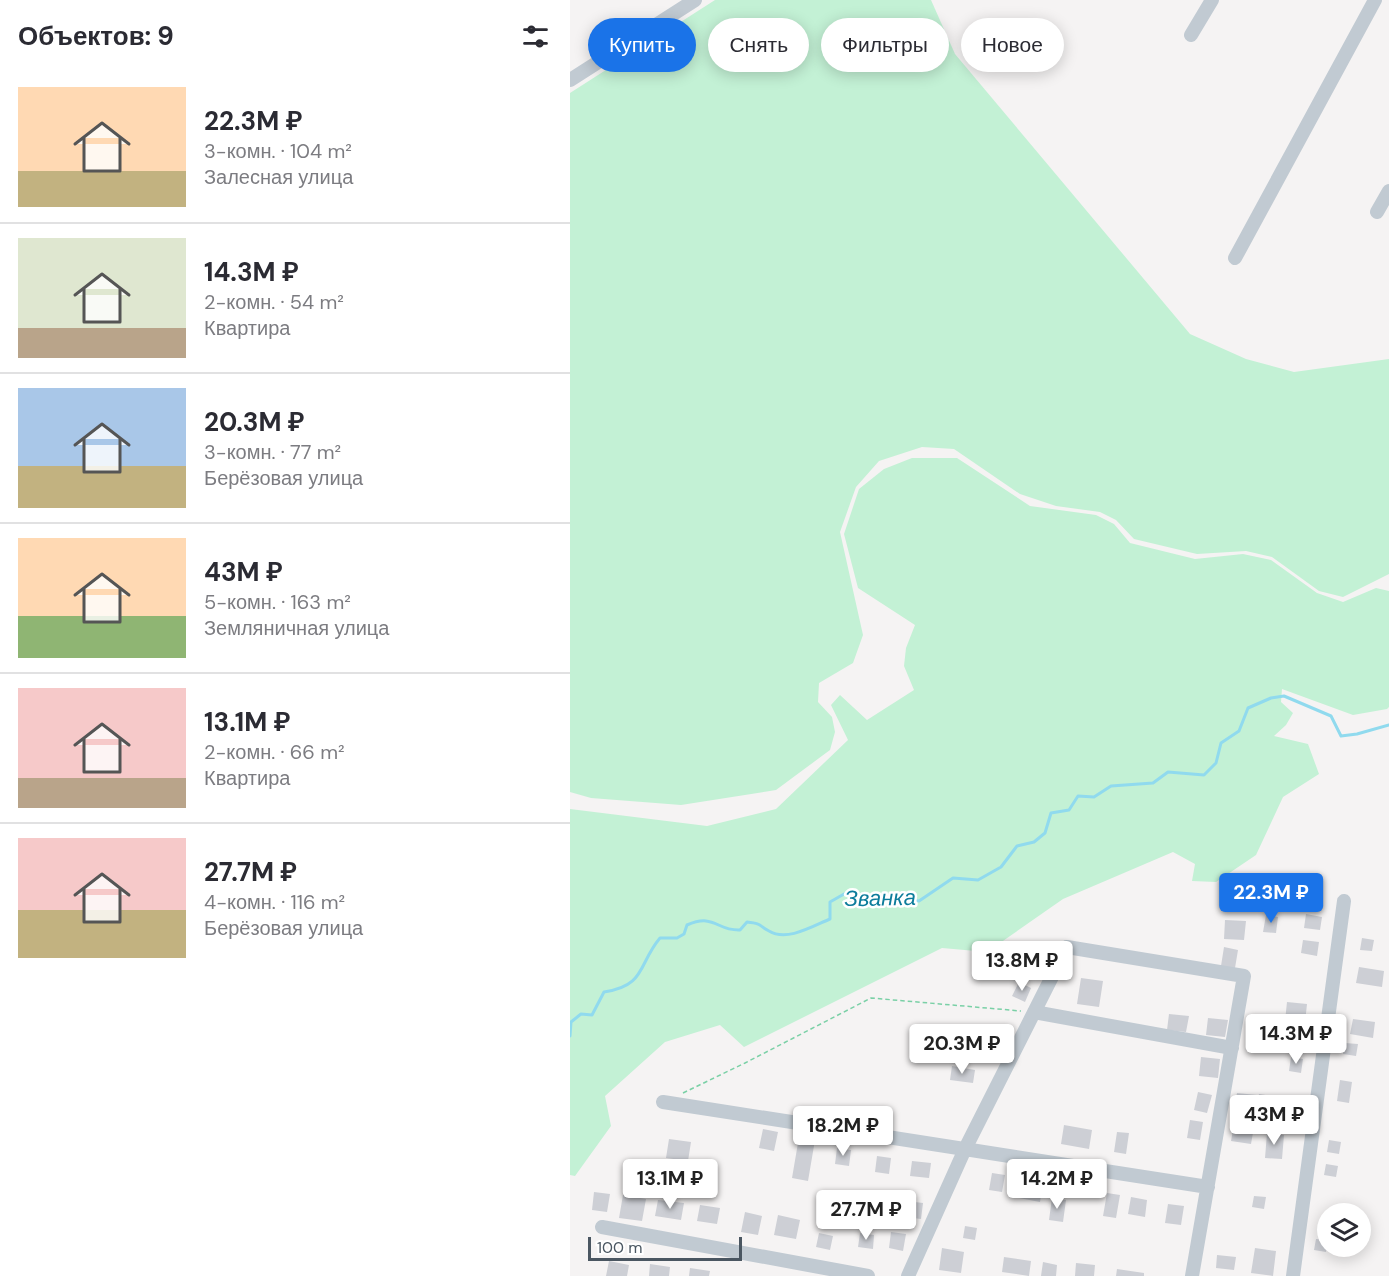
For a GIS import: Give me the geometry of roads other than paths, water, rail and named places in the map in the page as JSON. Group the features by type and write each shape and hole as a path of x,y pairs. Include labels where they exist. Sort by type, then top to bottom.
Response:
{"street":[{"path":"570,80 695,0"},
{"path":"1191,35 1212,0"},
{"path":"1234,258 1375,0"},
{"path":"1377,212 1389,191"},
{"path":"1293,1276 1344,901"},
{"path":"908,1276 965,1149 1067,947 1244,976 1192,1276"},
{"path":"1034,1012 1232,1048"},
{"path":"663,1102 1208,1187"},
{"path":"602,1227 868,1276"}],"waterway":[{"name":"Званка","path":"570,1036 571,1022 581,1014 592,1015 604,992 618,989 634,979 660,938 677,938 684,934 687,925 704,921 732,930 740,930 747,922 758,924 776,934 792,934 830,919 830,902 844,894 919,901 953,878 978,880 1001,867 1017,846 1034,842 1045,833 1051,813 1069,810 1078,796 1094,797 1111,786 1153,783 1168,772 1204,775 1216,763 1221,743 1239,731 1248,708 1271,698 1284,696 1331,716 1341,736 1389,725"}]}
